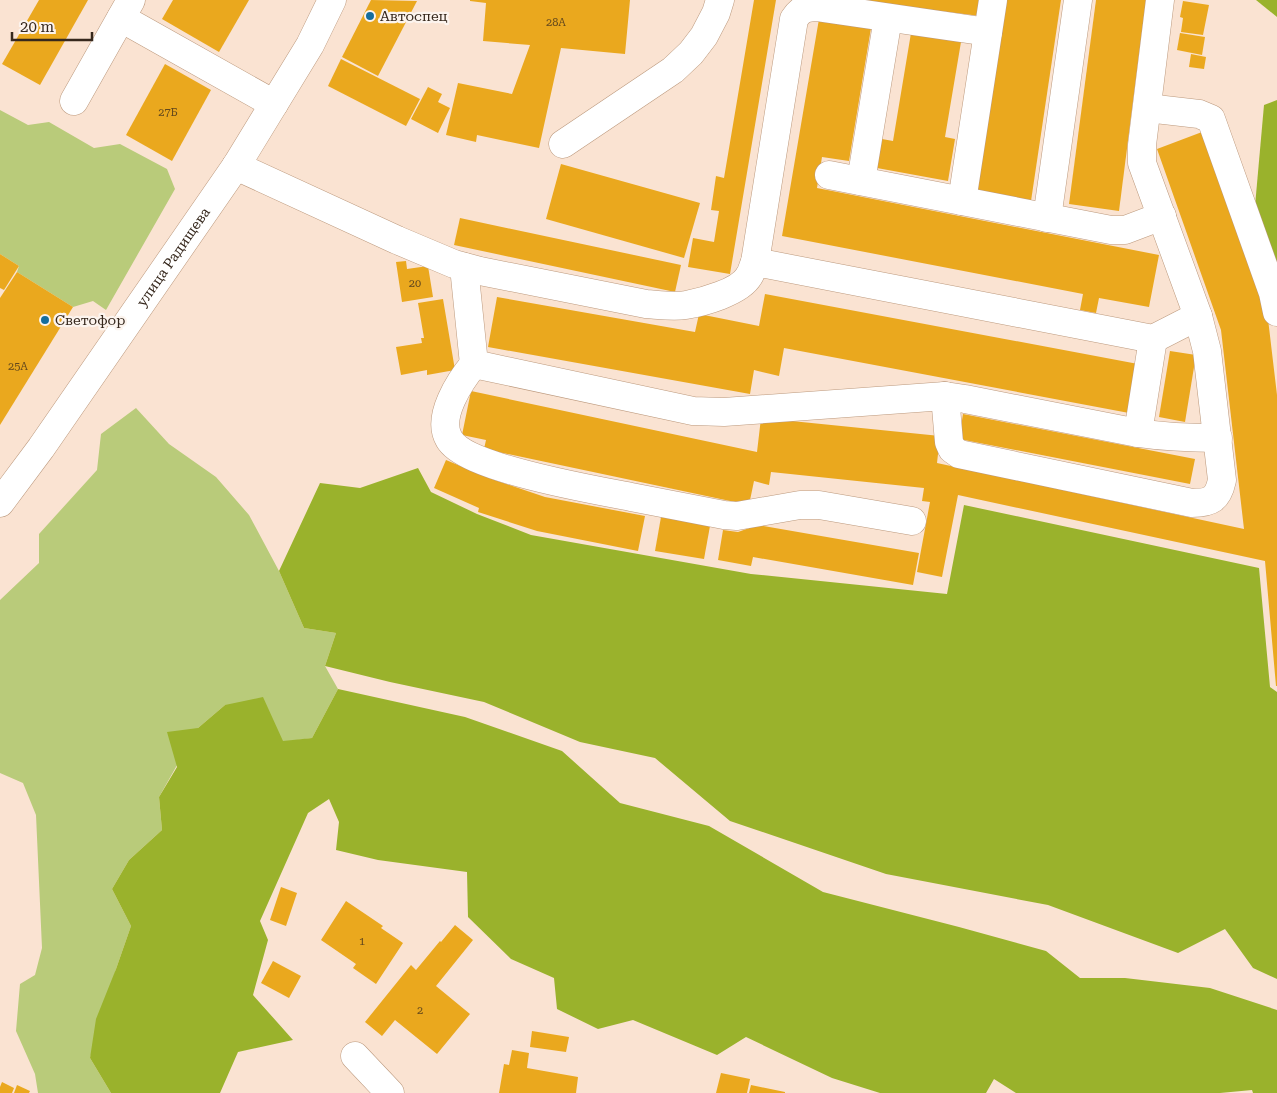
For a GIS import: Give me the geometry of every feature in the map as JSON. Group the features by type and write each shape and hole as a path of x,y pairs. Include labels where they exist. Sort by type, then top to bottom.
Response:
{"street":[{"name":"улица Радищева","path":"0,503 46,440 236,166 310,44 332,0"},
{"path":"563,144 673,70 692,53 704,36 716,13 720,0"},
{"path":"962,201 993,0"},
{"path":"1047,218 1078,0"},
{"path":"945,396 949,442 952,449 959,454 1192,503 1204,503 1213,499 1220,491 1222,480 1207,352 1198,316 1142,163 1142,145 1160,0"},
{"path":"236,166 454,264 480,271 637,302 667,306 686,305 736,289 749,278 755,262 794,19 800,11 816,7 988,32"},
{"path":"74,101 126,9 274,104"},
{"path":"861,181 888,18"},
{"path":"1147,108 1200,114 1211,119 1277,312"},
{"path":"829,175 1111,230 1125,230 1162,216"},
{"path":"755,262 1153,339 1198,316"},
{"path":"464,267 474,364 455,390 446,415 445,428 447,438 453,446 468,455 554,482 724,515 737,516 800,506 819,505 912,521"},
{"path":"1138,433 1153,339"},
{"path":"474,364 693,411 724,412 945,396 1138,433 1189,438 1218,438"},
{"path":"355,1056 390,1093"}],"green space":[{"path":"1256,0 1277,0 1277,17"},
{"path":"1277,100 1277,266 1255,206 1264,105"},
{"path":"0,110 28,125 49,122 94,148 120,144 167,169 175,189 106,310 93,301 73,307 17,272 19,266 0,254"},
{"path":"136,408 169,444 216,477 249,515 279,571 304,628 336,633 325,666 338,689 312,738 283,742 225,705 198,728 159,797 162,830 129,860 112,889 131,926 116,969 90,1058 111,1093 38,1093 35,1074 16,1031 20,984 35,975 42,948 36,815 23,783 0,773 0,600 39,563 39,534 97,470 101,434"},
{"path":"418,468 431,492 477,514 531,535 751,574 947,594 964,505 1259,568 1270,687 1277,692 1277,979 1253,968 1225,929 1178,953 1048,905 886,874 730,821 655,758 580,742 484,702 325,666 336,633 304,628 279,571 320,483 360,488"},
{"path":"338,689 465,717 562,751 620,803 709,826 823,892 1046,951 1080,978 1125,978 1210,988 1277,1010 1277,1093 1253,1093 1252,1090 1220,1093 1016,1093 994,1079 986,1093 880,1093 832,1078 746,1037 717,1055 633,1020 598,1029 557,1009 554,978 511,959 468,917 467,872 378,860 336,850 339,822 329,799 308,813 260,921 268,940 253,995 293,1040 238,1052 220,1093 111,1093 90,1058 96,1019 131,926 112,889 129,860 162,830 159,797 177,767 167,732 198,728 225,705 263,697 283,741 312,738"}],"building":[{"path":"39,0 88,0 40,85 2,64"},
{"path":"173,0 249,0 219,52 162,19"},
{"path":"371,0 417,1 378,76 342,57"},
{"path":"470,0 630,0 625,54 561,48 539,148 477,135 476,142 446,135 458,83 512,94 530,45 483,41 486,3"},
{"path":"754,0 776,0 730,274 688,267 693,238 714,242 719,211 711,210 716,176 724,178"},
{"path":"859,0 982,0 980,16"},
{"path":"1007,0 1061,0 1031,201 977,192"},
{"path":"1096,0 1146,0 1119,211 1069,204"},
{"path":"1183,1 1209,5 1203,35 1181,32 1183,18 1180,17"},
{"path":"819,19 871,28 849,161 822,157 817,188 1159,255 1149,307 1099,298 1096,313 1080,310 1083,294 782,236"},
{"path":"911,33 961,42 945,137 955,139 948,181 877,168 882,139 893,141"},
{"path":"1180,33 1205,37 1202,55 1177,50"},
{"path":"1191,54 1206,57 1204,69 1189,67"},
{"path":"341,59 420,99 406,126 328,86"},
{"path":"165,64 211,90 172,161 126,135"},
{"path":"428,87 442,94 438,102 450,108 438,133 411,119"},
{"path":"1202,132 1268,319 1277,395 1277,686 1265,561 958,495 942,577 917,572 930,502 922,501 924,488 771,472 769,485 754,481 749,505 484,449 486,440 462,435 471,391 757,452 761,418 940,436 937,463 1244,529 1221,330 1157,149"},
{"path":"561,164 700,203 684,258 546,219"},
{"path":"460,218 681,265 675,292 454,245"},
{"path":"0,254 19,266 4,290 0,288"},
{"path":"406,261 407,269 428,266 433,297 402,302 396,262"},
{"path":"17,272 73,307 0,425 0,298"},
{"path":"765,294 1138,364 1129,413 784,348 779,376 754,370 750,394 488,347 497,297 695,332 699,314 759,326"},
{"path":"443,299 455,370 427,375 427,370 401,375 396,347 422,343 421,338 424,338 418,303"},
{"path":"1170,351 1196,355 1185,422 1159,417"},
{"path":"963,414 1195,459 1190,484 959,439"},
{"path":"446,460 489,478 545,497 645,516 638,551 537,531 478,512 479,508 434,488"},
{"path":"661,517 710,526 704,559 655,551"},
{"path":"758,525 919,553 913,585 753,557 751,566 718,560 723,530 738,532"},
{"path":"281,887 297,893 286,926 270,920"},
{"path":"346,901 383,926 381,928 403,943 376,984 353,968 356,964 321,940"},
{"path":"455,925 473,940 436,986 470,1014 437,1054 395,1020 382,1036 365,1022 411,965 416,970"},
{"path":"273,961 301,976 289,998 261,983"},
{"path":"532,1031 569,1037 566,1052 530,1047"},
{"path":"512,1050 529,1053 527,1068 578,1077 576,1093 499,1093 504,1064 509,1065"},
{"path":"721,1073 750,1079 747,1093 716,1093"},
{"path":"2,1082 14,1088 12,1093 0,1093"},
{"path":"17,1085 30,1091 29,1093 14,1093"},
{"path":"751,1085 785,1092 785,1093 749,1093"}],"place":[{"name":"Автоспец","path":"370,16"},
{"name":"Светофор","path":"45,320"}]}
